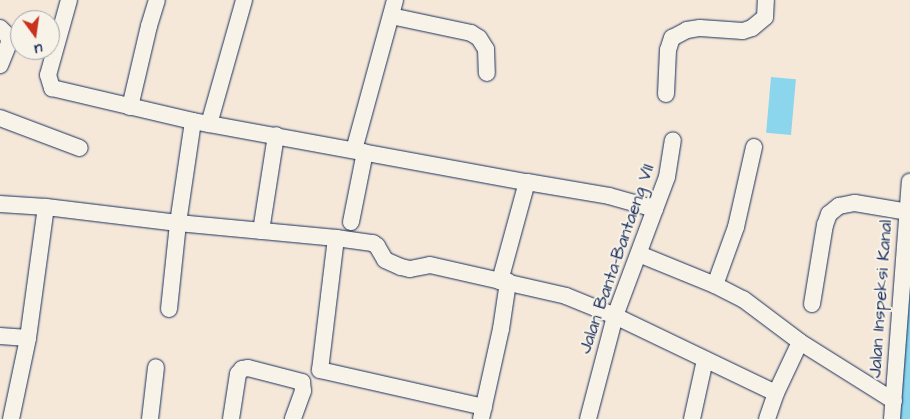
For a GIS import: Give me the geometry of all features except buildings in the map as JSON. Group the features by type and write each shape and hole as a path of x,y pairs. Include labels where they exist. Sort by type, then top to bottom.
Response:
{"street":[{"path":"69,0 48,75 52,88 193,121 609,196 656,209"},
{"path":"130,107 157,0"},
{"path":"209,124 244,0"},
{"path":"351,222 359,151 395,0"},
{"path":"666,94 668,50 672,38 687,30 700,28 743,31 752,28 765,17 766,0"},
{"path":"390,16 471,33 479,38 486,49 487,73"},
{"path":"0,28 8,36 9,43 0,65"},
{"path":"0,118 80,148"},
{"path":"169,308 178,224 193,121"},
{"path":"260,231 276,135"},
{"name":"Jalan Banta-Bantaeng VII","path":"588,419 615,316 640,254 669,168 673,140"},
{"path":"715,285 736,227 754,147"},
{"path":"336,238 320,370 482,413 504,281 527,182"},
{"name":"Jalan Inspeksi Kanal","path":"892,419 910,182"},
{"path":"812,304 824,225 829,214 840,206 855,202 908,212"},
{"path":"0,204 46,207 178,224 373,243 377,246 385,260 401,268 410,269 430,265 566,296 615,316 776,393"},
{"path":"11,419 28,338 46,207"},
{"path":"640,254 715,285 743,299 800,342 894,401"},
{"path":"0,336 28,338"},
{"path":"767,419 776,393 800,342"},
{"path":"692,419 705,360"},
{"path":"150,419 156,367"},
{"path":"231,419 238,374 242,369 248,368 302,382 303,390 293,419"}],"water":[{"path":"771,77 796,79 791,135 766,133"},
{"path":"910,238 910,419 895,419"}]}
